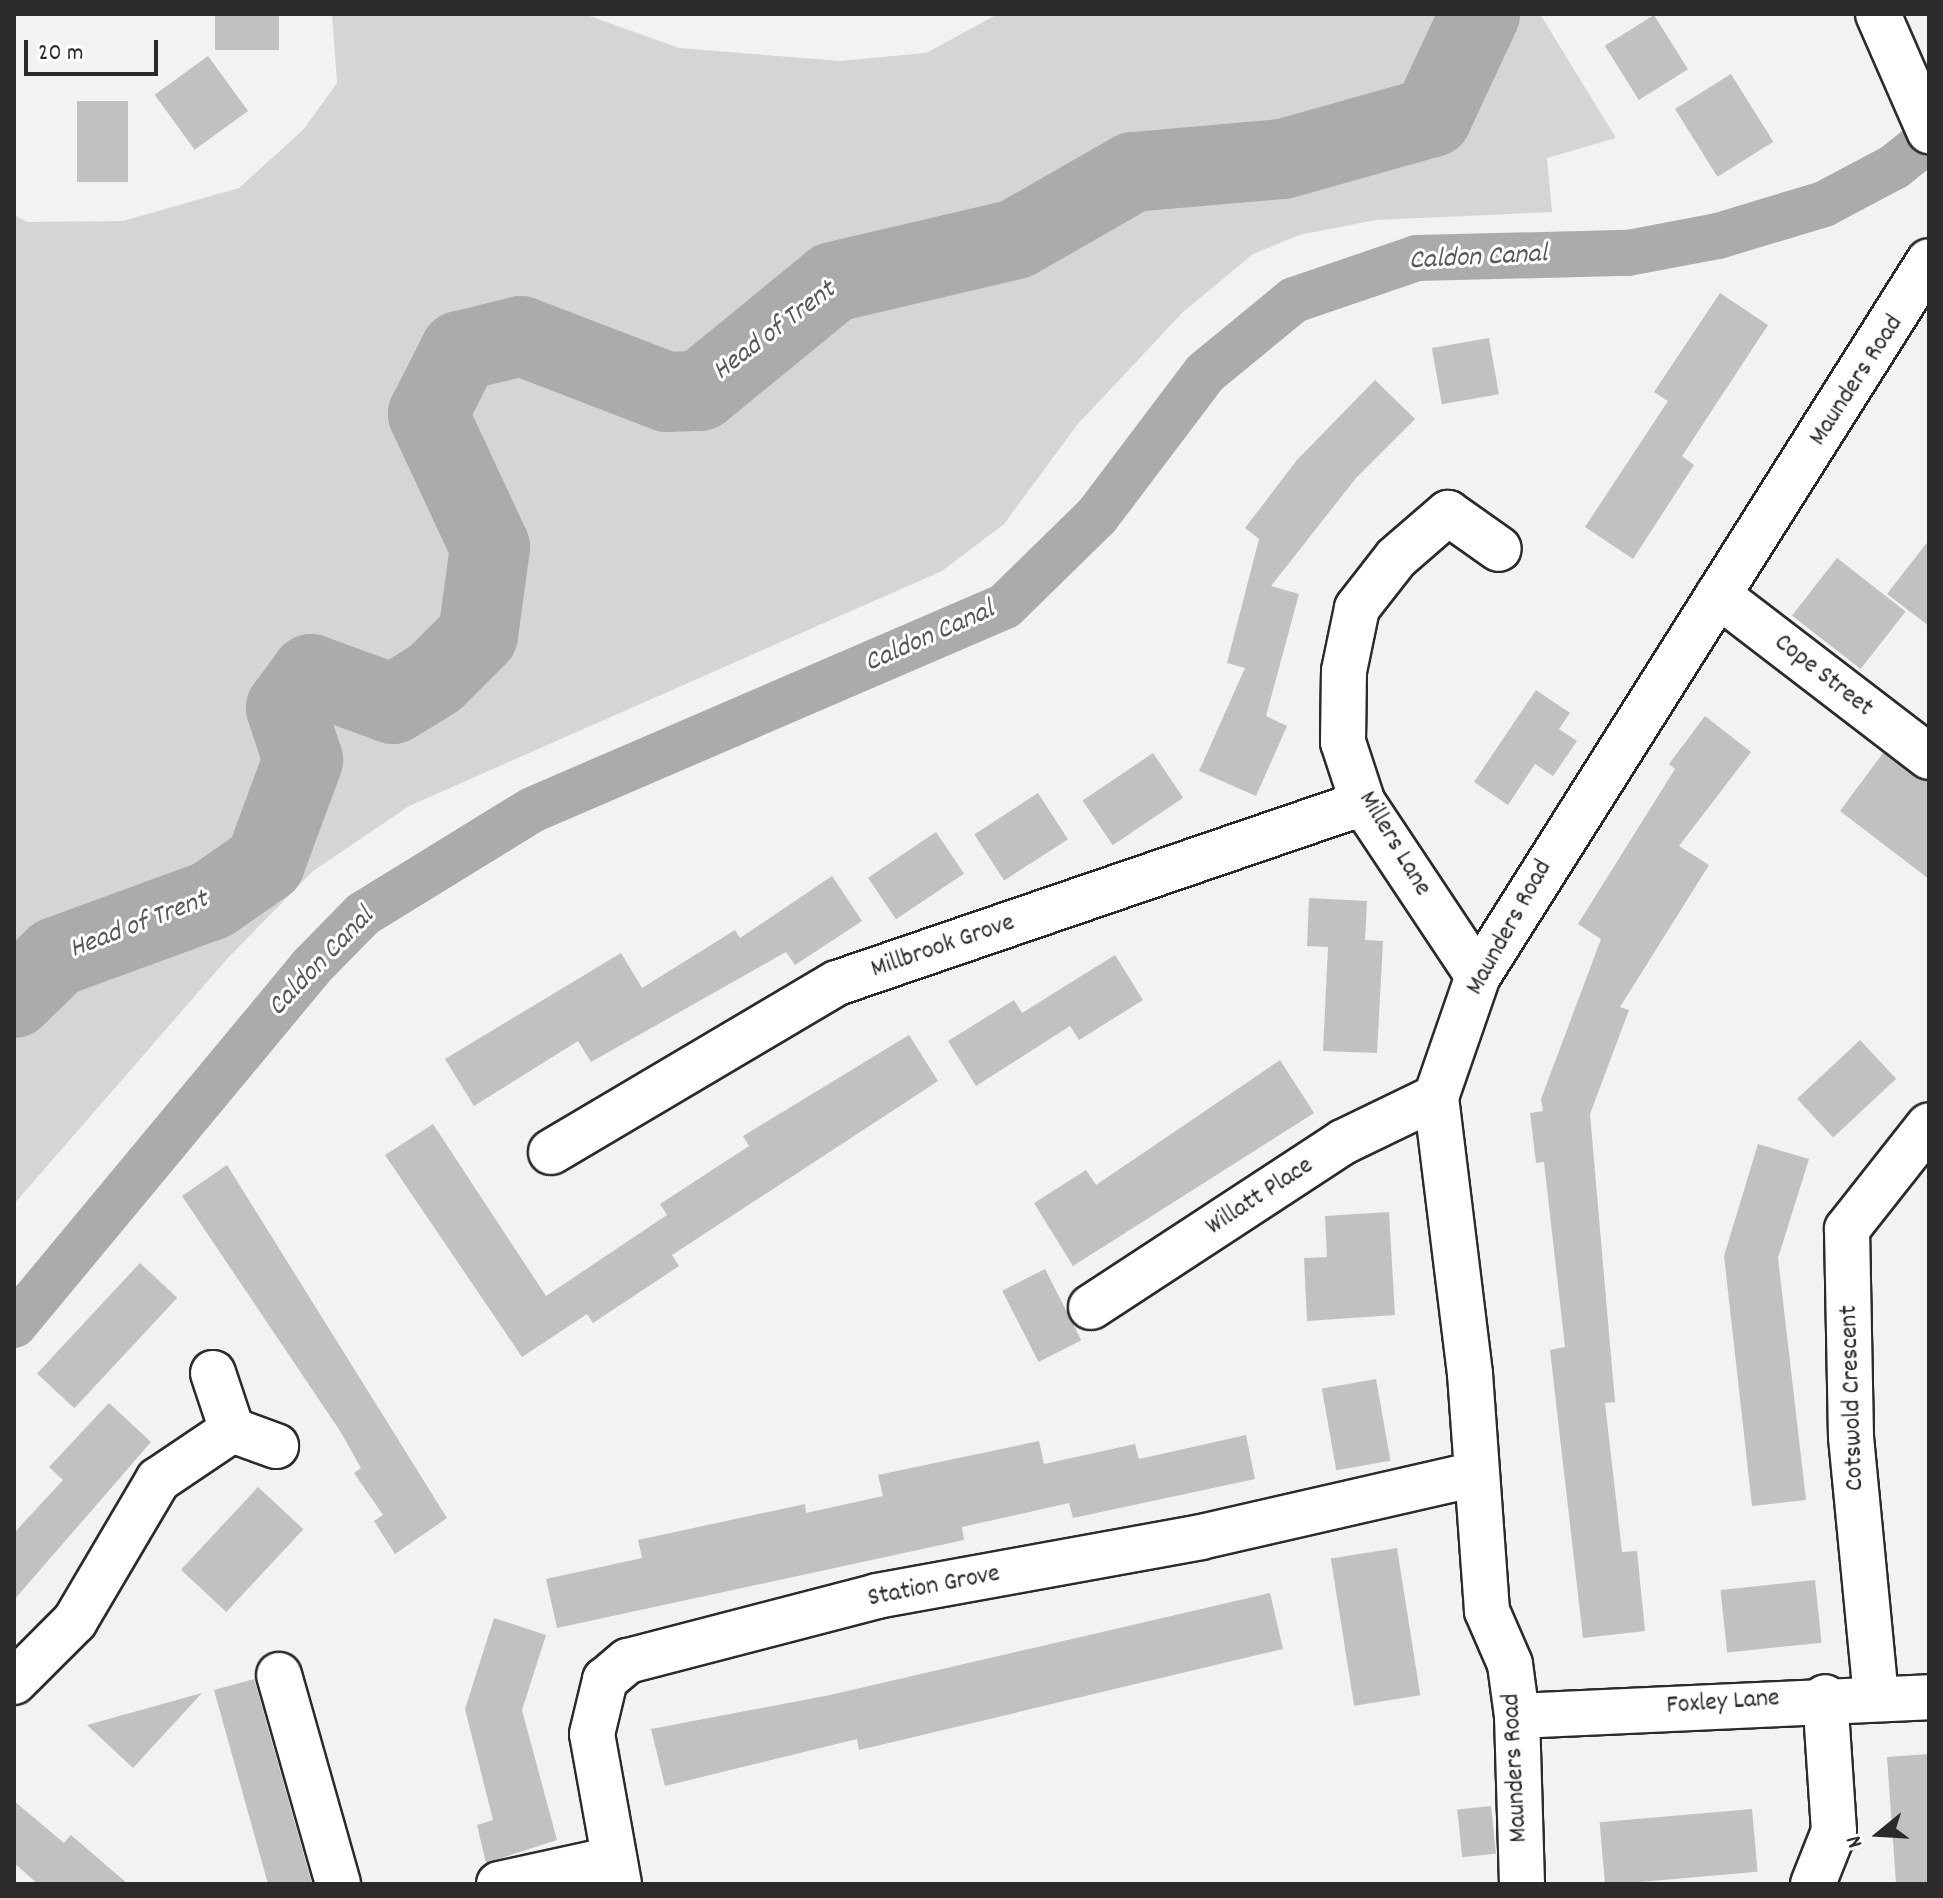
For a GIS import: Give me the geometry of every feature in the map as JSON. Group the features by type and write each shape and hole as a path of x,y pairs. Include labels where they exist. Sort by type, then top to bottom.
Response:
{"street":[{"path":"1878,14 1925,117"},
{"name":"Maunders Road","path":"1522,1884 1517,1716 1510,1664 1487,1611 1476,1474 1436,1097 1478,976 1929,261"},
{"name":"Millers Lane","path":"1478,976 1363,803 1343,742 1344,671 1357,608 1396,558 1448,513 1499,549"},
{"name":"Cope Street","path":"1718,595 1929,757"},
{"name":"Millbrook Grove","path":"551,1152 837,983 1363,803"},
{"name":"Willatt Place","path":"1091,1307 1343,1142 1436,1097"},
{"name":"Cotswold Crescent","path":"1876,1697 1851,1437 1847,1229 1929,1125"},
{"path":"213,1373 232,1430"},
{"path":"232,1430 276,1446"},
{"path":"14,1682 75,1621 158,1480 232,1430"},
{"name":"Station Grove","path":"616,1872 592,1734 605,1680 628,1661 877,1596 1201,1537 1476,1474"},
{"path":"279,1675 338,1884"},
{"path":"1813,1884 1834,1831 1825,1697"},
{"name":"Foxley Lane","path":"1517,1716 1825,1697 1929,1697"},
{"path":"499,1884 616,1872"}],"shaded area":[{"path":"332,14 584,14 679,48 840,61 926,53 998,14 1540,14 1616,138 1547,158 1552,212 1376,220 1299,235 1253,254 1183,312 1077,425 1004,524 942,571 409,806 313,871 227,959 14,1204 14,215 27,222 123,221 239,188 304,129 337,83"}],"building":[{"path":"215,14 279,14 279,50 215,50"},
{"path":"1654,15 1688,69 1639,100 1605,46"},
{"path":"208,56 248,111 195,150 155,95"},
{"path":"1731,74 1773,142 1717,177 1675,109"},
{"path":"77,101 128,101 128,182 77,182"},
{"path":"1720,293 1768,325 1682,456 1694,465 1633,559 1585,527 1668,401 1654,392"},
{"path":"1489,338 1499,394 1442,404 1432,348"},
{"path":"1375,380 1415,419 1356,478 1271,586 1299,594 1266,716 1287,726 1256,796 1199,771 1245,668 1227,663 1259,539 1245,528 1297,460"},
{"path":"1929,540 1929,626 1887,594"},
{"path":"1837,558 1906,612 1861,669 1792,616"},
{"path":"1536,690 1570,713 1559,729 1577,741 1553,776 1535,764 1508,805 1474,782"},
{"path":"1705,716 1751,752 1679,846 1709,865 1620,1007 1629,1010 1590,1114 1615,1402 1605,1403 1622,1552 1637,1551 1645,1631 1583,1638 1550,1350 1565,1347 1544,1162 1536,1163 1530,1113 1543,1111 1541,1099 1601,939 1578,924 1675,769 1669,764"},
{"path":"1153,753 1183,798 1113,845 1083,801"},
{"path":"1883,753 1929,781 1929,879 1840,811"},
{"path":"1038,793 1068,839 1004,881 974,834"},
{"path":"936,832 964,873 896,919 868,878"},
{"path":"832,876 862,921 795,965 786,952 591,1062 578,1041 474,1106 445,1059 621,953 642,988 735,930 740,938"},
{"path":"1309,898 1367,901 1365,940 1383,941 1377,1053 1323,1051 1328,947 1307,946"},
{"path":"1115,955 1143,1000 1079,1040 1070,1026 976,1086 948,1041 1014,1000 1022,1013"},
{"path":"909,1035 938,1081 672,1255 679,1266 593,1323 587,1314 522,1357 385,1155 433,1124 546,1296 667,1215 660,1204 749,1146 743,1136"},
{"path":"1860,1040 1896,1079 1833,1137 1797,1099"},
{"path":"1280,1060 1314,1113 1073,1266 1034,1203 1086,1170 1096,1185"},
{"path":"1758,1144 1809,1159 1778,1258 1806,1500 1752,1506 1724,1256"},
{"path":"227,1165 447,1518 395,1554 374,1521 383,1515 354,1473 361,1468 340,1431 182,1196"},
{"path":"1389,1212 1395,1315 1307,1321 1304,1258 1327,1257 1325,1216"},
{"path":"140,1263 177,1298 74,1408 37,1373"},
{"path":"1045,1269 1081,1340 1039,1362 1002,1291"},
{"path":"1376,1379 1390,1461 1336,1470 1322,1389"},
{"path":"109,1403 151,1442 14,1600 14,1533 63,1480 49,1467"},
{"path":"1246,1435 1255,1479 1073,1518 1069,1503 962,1527 964,1540 557,1628 546,1579 642,1558 638,1540 805,1504 806,1513 883,1496 878,1475 1039,1441 1044,1464 1135,1444 1139,1459"},
{"path":"258,1487 303,1529 226,1612 181,1570"},
{"path":"1397,1548 1420,1695 1354,1706 1331,1558"},
{"path":"1815,1580 1822,1643 1727,1653 1721,1590"},
{"path":"1270,1593 1283,1649 859,1750 857,1739 665,1786 651,1729 830,1695"},
{"path":"494,1618 546,1635 522,1710 557,1840 486,1863 477,1825 493,1820 465,1709"},
{"path":"254,1679 312,1884 268,1884 214,1690"},
{"path":"202,1693 133,1768 87,1725"},
{"path":"1929,1754 1929,1884 1896,1884 1887,1757"},
{"path":"14,1801 64,1843 71,1835 128,1884 38,1884 14,1863"},
{"path":"1491,1806 1496,1854 1462,1857 1457,1810"},
{"path":"1752,1809 1757,1872 1605,1884 1600,1822"}],"waterway":[{"name":"Head of Trent","path":"14,998 56,957 212,900 265,863 303,760 286,708 311,674 393,704 435,678 478,635 490,547 428,414 460,351 521,336 667,392 700,391 833,282 1016,239 1133,172 1283,159 1432,117 1480,14"},
{"name":"Caldon Canal","path":"14,1325 311,967 363,914 532,810 1005,606 1097,516 1205,373 1294,300 1417,258 1628,253 1718,236 1824,204 1894,167 1929,139"}]}
